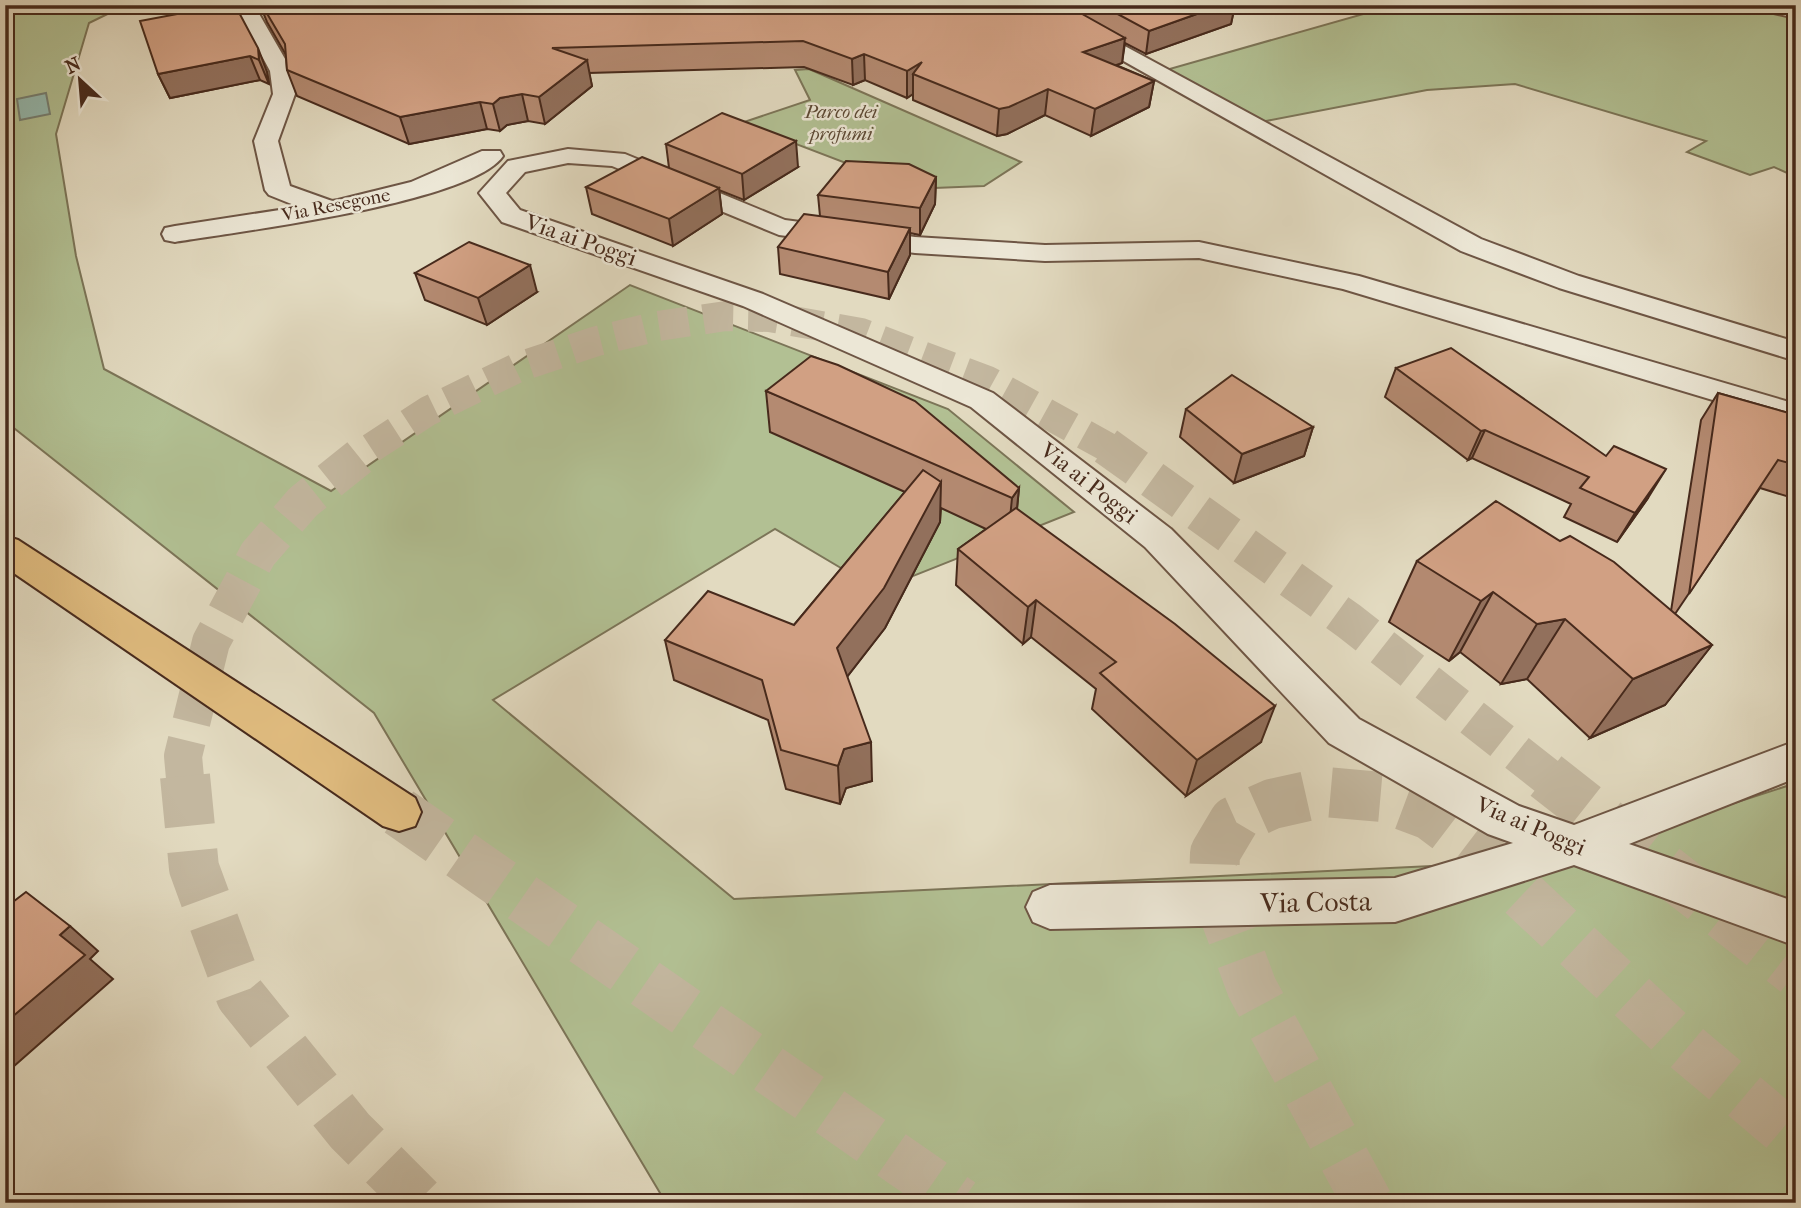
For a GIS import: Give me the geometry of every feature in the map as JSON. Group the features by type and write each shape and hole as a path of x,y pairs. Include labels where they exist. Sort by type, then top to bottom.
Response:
{"highway":[{"path":"5,549 399,812"}],"street":[{"path":"1034,5 1471,245 1569,282 1796,352"},
{"path":"1763,5 1796,12"},
{"path":"246,8 281,71 284,94 266,141 278,190 325,208"},
{"path":"499,166 517,166 568,156 616,159 779,227 915,245 1019,251 1199,250 1349,282 1796,415"},
{"name":"Via Resegone","path":"175,234 325,208 425,187 468,170 499,166"},
{"name":"Via ai Poggi","path":"499,166 492,193 511,216 753,300 982,400 1158,538 1344,731 1504,820 1796,924"},
{"name":"Via Costa","path":"1050,907 1395,900 1574,845 1796,759"}],"green space":[{"path":"5,5 126,5 89,23 56,134 76,256 104,369 331,491 630,285 948,409 1074,512 878,590 775,529 493,700 734,899 1559,860 1796,783 1796,1203 666,1203 374,713 5,421"},
{"path":"1395,5 1796,5 1796,177 1774,167 1750,175 1687,152 1706,141 1515,84 1427,90 1261,122 1166,70"},
{"name":"Parco dei profumi","path":"809,69 1021,162 984,186 934,188 872,173 741,123 810,100 795,70"}],"water":[{"path":"46,93 50,114 20,120 17,99"}],"building":[{"path":"235,5 258,48 259,60 250,56 158,74 140,21"},
{"path":"262,5 1036,5 1042,9 1052,5 1066,5 1125,38 1083,52 1154,81 1095,109 1048,89 999,109 913,74 922,62 907,71 864,54 852,59 803,41 552,48 587,60 539,97 522,94 500,98 493,104 480,102 400,117 287,70 285,44"},
{"path":"1101,5 1222,5 1149,31"},
{"path":"722,113 796,141 742,174 666,144"},
{"path":"642,157 719,188 669,219 586,187"},
{"path":"846,161 909,164 936,177 920,208 818,195"},
{"path":"804,214 910,228 888,272 778,247"},
{"path":"469,242 530,265 478,298 415,273"},
{"path":"1451,348 1606,456 1614,446 1666,469 1635,513 1580,488 1589,477 1485,430 1481,431 1396,368"},
{"path":"811,356 838,365 915,401 1019,488 1012,498 766,391"},
{"path":"1232,375 1313,427 1242,454 1186,409"},
{"path":"1718,393 1796,415 1796,465 1778,460 1689,594"},
{"path":"923,470 941,482 884,588 837,648 871,742 844,749 838,766 781,750 762,680 665,640 708,591 794,625"},
{"path":"1496,501 1560,541 1570,536 1614,562 1712,645 1633,679 1565,619 1537,624 1493,592 1481,601 1417,561"},
{"path":"1016,508 1175,624 1275,706 1197,760 1100,673 1116,662 1036,600 1028,607 958,549"},
{"path":"26,892 70,926 60,935 85,955 5,1023 5,908"}],"tunnel":[{"path":"371,448 428,411 519,367 597,341 658,326 726,316 769,317 861,333 988,381 1108,447"},
{"path":"185,778 183,756 211,642 258,554 303,502 373,446"},
{"path":"1108,447 1349,621 1549,778"},
{"path":"185,776 194,868 241,996 350,1131 422,1203"},
{"path":"1546,776 1796,972"},
{"path":"1368,1203 1252,988 1214,886 1215,853 1234,821 1272,804 1325,792 1382,797 1430,815 1472,847 1682,1044 1796,1140"},
{"path":"399,812 961,1203"}]}
